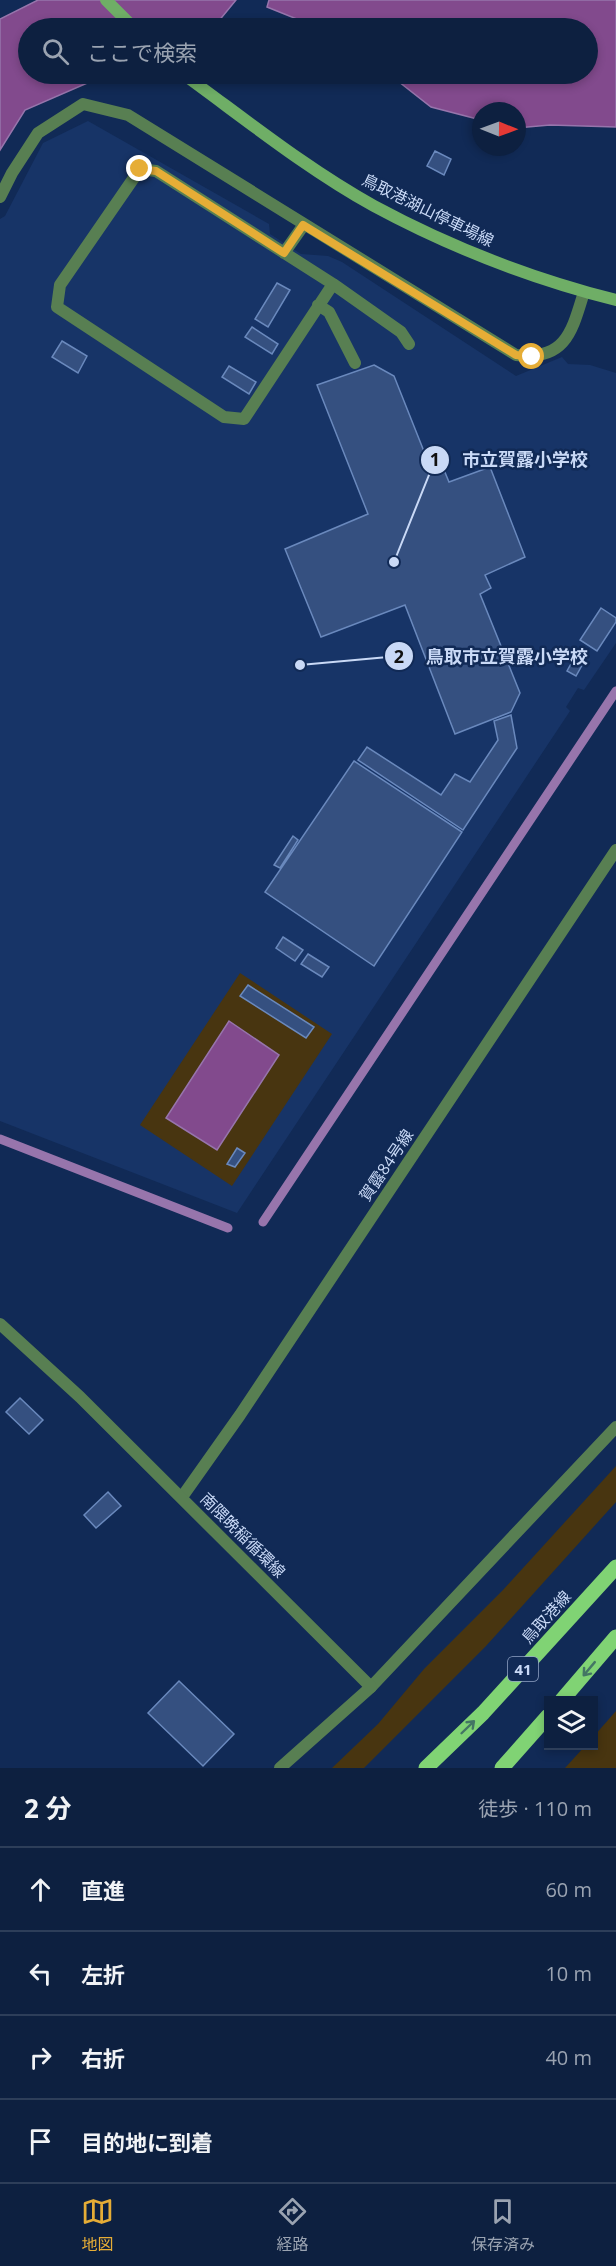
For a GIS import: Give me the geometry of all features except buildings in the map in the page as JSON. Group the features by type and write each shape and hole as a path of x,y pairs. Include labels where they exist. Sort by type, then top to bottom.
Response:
{"main road":[{"path":"106,0 124,18"},
{"name":"鳥取港湖山停車場線","path":"197,84 275,142 374,205 482,256 584,292 616,300"},
{"name":"鳥取港線","path":"426,1768 483,1713 616,1567"},
{"path":"566,1696 616,1637"},
{"path":"502,1768 544,1722"}],"street":[{"path":"0,197 12,173 38,133 83,104 128,115 516,355 532,357 565,343 574,327 584,292"},
{"path":"333,284 244,419 224,417 57,307 60,285 140,169 156,171 333,284 401,333 409,344"},
{"path":"284,253 303,225"},
{"path":"318,305 329,312 356,363"},
{"name":"賀露84号線","path":"182,1497 247,1405 616,850"},
{"name":"南隈晩稲循環線","path":"0,1324 80,1397 371,1687"},
{"path":"280,1768 371,1687 616,1427"}],"shaded area":[{"path":"38,0 236,0 221,18 18,18 18,84 85,84 25,110 0,150 0,19"},
{"path":"269,0 616,0 616,127 550,125 526,127 526,102 472,102 472,118 431,107 402,84 598,84 598,18 294,18 267,7"},
{"path":"88,121 269,224 270,234 301,254 328,256 342,262 516,376 562,357 568,364 590,365 616,373 616,643 584,690 578,688 566,707 570,711 237,1213 0,1121 0,219 5,216 43,143"},
{"path":"240,973 332,1034 232,1186 140,1125"},
{"path":"229,1021 279,1055 217,1150 166,1118"},
{"path":"616,1466 616,1502 486,1646 364,1768 332,1768 378,1724 424,1669 503,1590"},
{"path":"616,1711 616,1768 565,1768 581,1750 598,1750 598,1731"}],"waterway":[{"path":"263,1222 616,691"},
{"path":"0,1139 228,1228"}],"place":[{"name":"市立賀露小学校","path":"394,562"},
{"name":"鳥取市立賀露小学校","path":"300,665"}],"route":[{"path":"140,169 156,171 284,253 303,225 516,355 532,357"}]}
